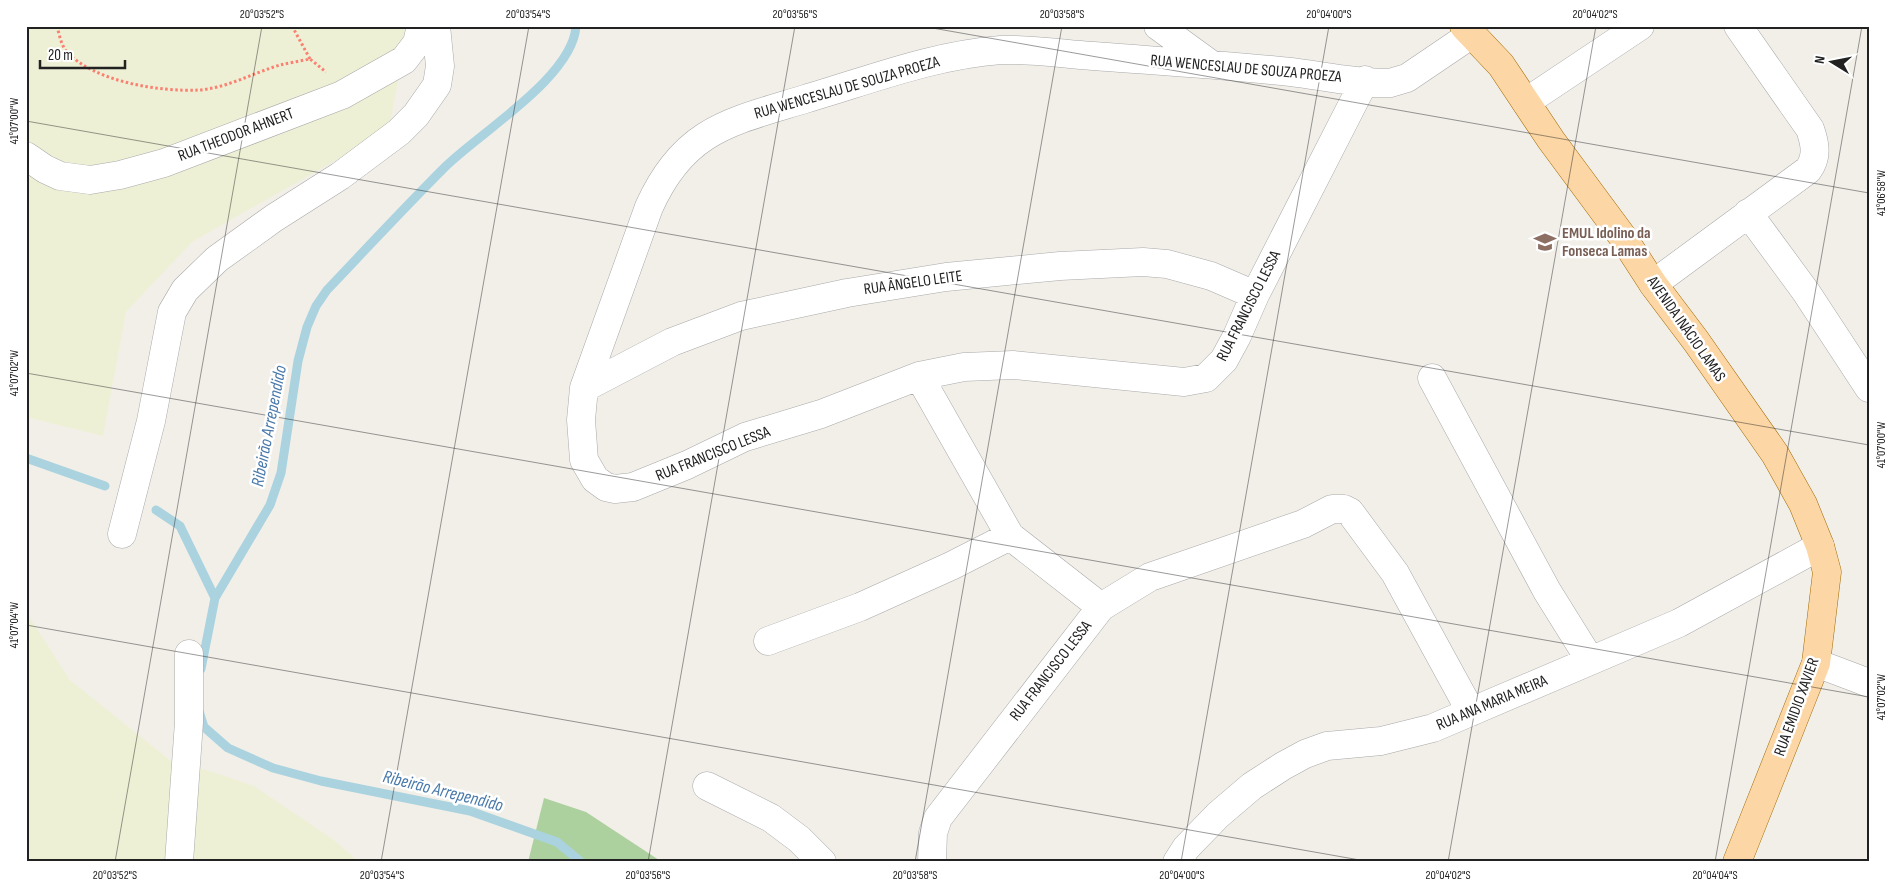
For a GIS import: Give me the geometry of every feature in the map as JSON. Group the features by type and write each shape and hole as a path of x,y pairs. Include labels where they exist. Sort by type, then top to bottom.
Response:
{"main road":[{"name":"AVENIDA INÁCIO LAMAS","path":"1468,30 1501,65 1622,236 1653,284 1696,341 1775,454 1803,504 1820,546"},
{"name":"RUA EMIDIO XAVIER","path":"1737,862 1816,664 1826,572 1820,546"}],"street":[{"name":"RUA THEODOR AHNERT","path":"26,156 45,169 73,179 90,180 120,175 164,163 342,95 404,60 417,43 421,26"},
{"path":"122,534 151,421 172,312 184,290 217,259 274,218 340,176 399,132 416,115 437,86 440,66 436,26"},
{"path":"1158,26 1209,63"},
{"path":"1526,102 1640,26"},
{"path":"1653,284 1808,170 1814,159 1814,143 1810,129 1801,113 1738,26"},
{"name":"RUA WENCESLAU DE SOUZA PROEZA","path":"581,420 584,388 639,233 660,184 682,155 714,130 728,123 880,75 941,59 984,52 1021,50 1209,63 1390,83 1407,78 1468,30"},
{"name":"RUA FRANCISCO LESSA","path":"581,420 584,460 588,469 595,479 606,487 616,490 633,487 687,465 745,437 821,414 919,376 964,367 991,364 1184,382 1206,378 1224,360 1237,336 1255,295 1365,80"},
{"path":"1748,213 1806,292 1869,388"},
{"name":"RUA ÂNGELO LEITE","path":"584,388 672,342 741,316 848,293 946,277 1060,266 1143,262 1167,264 1228,281 1255,295"},
{"name":"RUA FRANCISCO LESSA","path":"919,376 1010,536 1101,607 938,818 933,833 932,862"},
{"path":"1432,378 1547,591 1590,660"},
{"path":"1101,607 1150,577 1303,524 1332,509 1344,509 1357,519 1395,573 1471,712"},
{"path":"768,641 860,608 951,566 1010,536"},
{"name":"RUA ANA MARIA MEIRA","path":"1177,862 1186,848 1218,815 1252,786 1283,766 1327,746 1380,741 1433,728 1679,624 1820,546"},
{"path":"179,862 189,722 189,654"},
{"path":"1816,664 1869,683"},
{"path":"707,786 771,818 799,839 822,862"}],"path":[{"path":"56,26 65,50 72,57 92,69 133,85 200,90 239,80 279,66 310,60"},
{"path":"292,26 310,60 322,68 342,95"}],"green space":[{"path":"26,26 408,26 389,130 192,242 126,312 103,436 26,417"},
{"path":"26,612 70,680 171,761 213,772 254,786 334,840 359,862 26,862"},
{"path":"544,798 586,812 662,862 528,862"}],"waterway":[{"name":"Ribeirão Arrependido","path":"201,669 215,598 270,505 281,473 298,361 307,327 316,306 327,290 445,167 542,84 559,65 571,45 576,26"},
{"path":"26,458 105,486"},
{"path":"156,510 180,526 215,598"},
{"name":"Ribeirão Arrependido","path":"199,711 204,727 228,748 273,768 321,781 470,811 557,842 581,862"}],"place":[{"name":"EMUL Idolino da Fonseca Lamas","path":"1545,242"}]}
